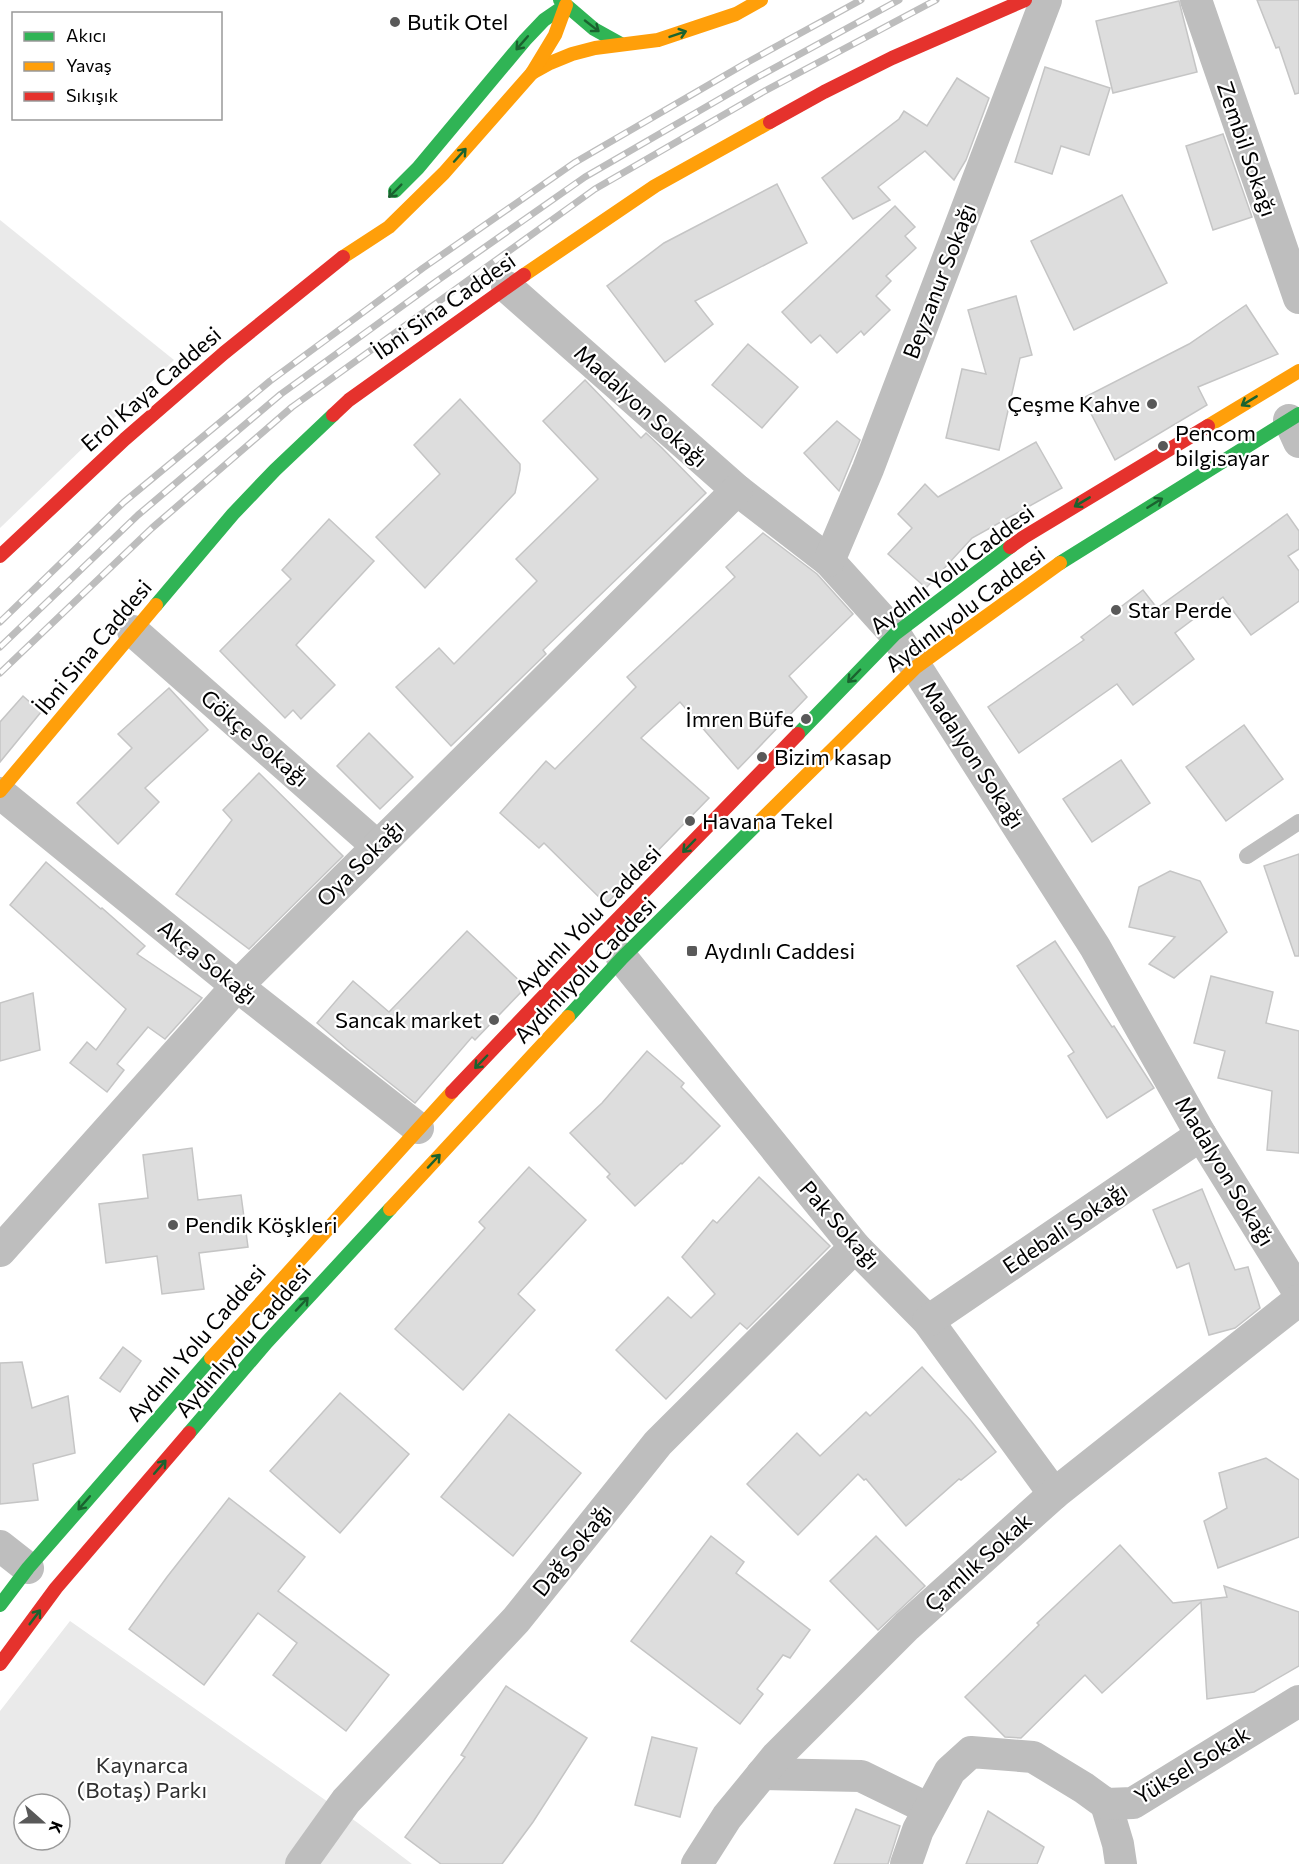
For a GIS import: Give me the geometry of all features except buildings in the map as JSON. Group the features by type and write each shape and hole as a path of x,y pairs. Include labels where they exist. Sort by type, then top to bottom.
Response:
{"main road":[{"path":"532,73 572,54 595,48 658,40 736,14 761,0"},
{"name":"İbni Sina Caddesi","path":"0,792 233,514 274,470 349,400 507,287 655,186 752,131 892,58 1025,0"},
{"path":"382,204 418,168 525,40 565,2 600,33 621,44"},
{"name":"Erol Kaya Caddesi","path":"0,556 125,439 224,353 336,261 389,227 411,206 444,173 532,73 555,36 565,2"},
{"name":"Erol Kaya Caddesi","path":"336,261 363,228"},
{"name":"Aydınlı Yolu Caddesi","path":"0,1605 28,1568 242,1322 418,1128 895,634 1024,537 1299,371"},
{"name":"Aydınlıyolu Caddesi","path":"0,1664 56,1588 267,1342 622,958 916,667 1051,568 1296,425"}],"street":[{"name":"Beyzanur Sokağı","path":"829,561 868,469 1046,0"},
{"name":"Zembil Sokağı","path":"1196,0 1299,298"},
{"name":"Madalyon Sokağı","path":"507,287 736,490 829,561 895,634 1095,947 1201,1135 1299,1293"},
{"name":"Oya Sokağı","path":"0,1251 237,986 736,490"},
{"name":"Gökçe Sokağı","path":"133,631 377,846"},
{"name":"Akça Sokağı","path":"0,792 237,986 418,1128"},
{"name":"Pak Sokağı","path":"622,958 855,1247 928,1321 1054,1494"},
{"name":"Edebali Sokağı","path":"928,1321 1201,1135"},
{"name":"Dağ Sokağı","path":"301,1864 346,1801 516,1620 658,1443 855,1247"},
{"name":"Çamlık Sokak","path":"696,1864 728,1817 777,1756 907,1626 1054,1494 1299,1300"},
{"path":"0,1546 28,1568"},
{"name":"Yüksel Sokak","path":"906,1864 918,1830 950,1771 971,1752 1033,1757 1107,1804 1132,1803 1299,1701"},
{"path":"762,1774 861,1776 929,1809"},
{"path":"1107,1804 1121,1864"}],"lane":[{"path":"1246,856 1299,822"}],"green space":[{"path":"0,220 174,360 0,528"},
{"name":"Kaynarca (Botaş) Parkı","path":"70,1621 358,1823 412,1864 0,1864 0,1711"}],"railway":[{"path":"0,622 124,502 270,381 423,268 574,163 748,62 861,0"},
{"path":"0,647 138,515 281,394 434,283 585,177 756,78 899,0"},
{"path":"0,673 152,528 292,407 595,189 763,92 936,0"}],"traffic: fast":[{"path":"560,0 594,29 621,44"},
{"path":"395,191 418,168 525,40 544,20 560,9"},
{"path":"1060,563 1299,414"},
{"path":"156,605 233,514 333,415"},
{"path":"798,734 895,634 1010,547"},
{"path":"568,1017 622,958 758,823"},
{"path":"189,1433 267,1342 390,1209"},
{"path":"0,1605 28,1568 211,1358"}],"traffic: slow":[{"path":"532,73 572,54 595,48 658,40 736,14 761,0"},
{"path":"343,257 389,227 444,173 532,73 555,35 566,5"},
{"path":"524,275 655,186 770,122"},
{"path":"1208,426 1299,371"},
{"path":"758,823 916,667 1060,563"},
{"path":"0,791 156,605"},
{"path":"390,1209 568,1017"},
{"path":"211,1358 452,1092"}],"traffic: jam":[{"path":"770,122 892,58 1025,0"},
{"path":"0,556 125,439 224,353 343,257"},
{"path":"333,415 349,400 524,275"},
{"path":"1010,547 1208,426"},
{"path":"452,1092 798,734"},
{"path":"0,1664 56,1588 189,1433"}],"place":[{"name":"Butik Otel","path":"395,22"},
{"name":"Çeşme Kahve","path":"1152,404"},
{"name":"Pencom bilgisayar","path":"1163,446"},
{"name":"Star Perde","path":"1116,610"},
{"name":"İmren Büfe","path":"806,719"},
{"name":"Bizim kasap","path":"762,757"},
{"name":"Havana Tekel","path":"690,821"},
{"name":"Aydınlı Caddesi","path":"692,951"},
{"name":"Sancak market","path":"494,1020"},
{"name":"Pendik Köşkleri","path":"173,1225"}]}
